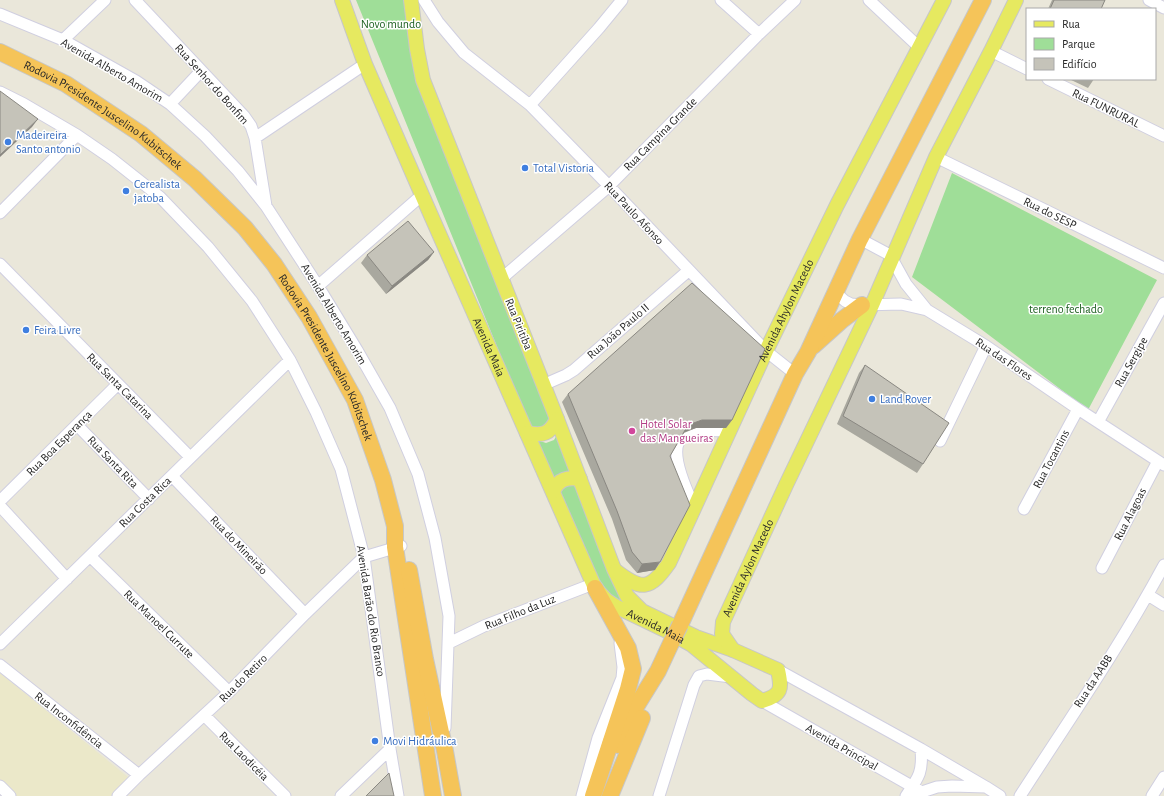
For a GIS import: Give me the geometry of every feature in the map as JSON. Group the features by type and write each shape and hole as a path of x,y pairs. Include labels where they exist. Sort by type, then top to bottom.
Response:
{"highway":[{"path":"594,796 637,705 658,671 672,641 674,624 795,374 808,352 860,238 982,0"},
{"name":"Rodovia Presidente Juscelino Kubitschek","path":"0,52 66,84 141,134 195,179 245,228 274,264 309,317 355,400 383,480 399,546"},
{"path":"808,352 842,320 867,305"},
{"path":"399,546 414,596 425,659 453,796"},
{"path":"399,546 433,796"},
{"path":"594,586 628,648 633,669 594,796"},
{"path":"610,796 654,690 658,671"}],"main road":[{"name":"Avenida Maia","path":"342,0 365,64 594,586 606,600 615,606 692,645 762,700"},
{"name":"Rua Piritiba","path":"411,0 417,49 423,80 544,385 614,569 627,596 642,611 674,624 696,638 733,650 778,670"},
{"name":"Avenida Ahylon Macedo","path":"614,569 629,581 646,585 655,581 669,563 766,350 837,205 944,0"},
{"name":"Avenida Aylon Macedo","path":"733,650 722,634 723,622 867,305 892,258 936,157 1016,0"},
{"path":"527,433 536,435 543,434 551,428 557,419"},
{"path":"552,491 556,485 564,479 580,479"},
{"path":"762,700 772,698 778,692 780,681 778,670"}],"street":[{"path":"63,40 105,0"},
{"name":"Rua Senhor do Bonfim","path":"135,0 244,116 251,126 255,138 266,206"},
{"name":"Rua Paulo Afonso","path":"424,0 438,22 464,53 530,105 609,186 688,271 766,350 795,374"},
{"path":"530,105 622,0"},
{"path":"720,0 759,34"},
{"name":"Rua Campina Grande","path":"501,279 609,186 759,34 795,0"},
{"path":"868,0 920,48"},
{"path":"1149,0 1164,8"},
{"name":"Avenida Alberto Amorim","path":"0,14 63,40 136,81 170,104 205,136 238,172 266,206 318,286 357,350 390,408 418,474 435,538 449,616 445,751"},
{"path":"991,51 1026,68"},
{"path":"255,138 365,64"},
{"path":"170,104 201,71"},
{"name":"Rua FUNRURAL","path":"1050,80 1164,136"},
{"name":"Avenida Barão do Rio Branco","path":"0,92 24,104 76,135 112,159 160,197 208,247 252,301 290,360 316,412 340,469 364,557 390,750 398,796"},
{"path":"0,213 76,135"},
{"name":"Rua do SESP","path":"936,157 1164,268"},
{"path":"318,286 422,195"},
{"name":"Rua das Flores","path":"860,238 880,248 892,258 906,284 927,310 986,346 1078,409 1161,463"},
{"name":"Rua Santa Catarina","path":"0,264 190,457"},
{"name":"Rua João Paulo II","path":"544,385 574,370 688,271"},
{"path":"835,292 851,304 901,304 927,310"},
{"name":"Rua Sergipe","path":"1098,422 1164,303"},
{"path":"940,441 986,346"},
{"name":"Rua Costa Rica","path":"0,644 290,360"},
{"name":"Rua Boa Esperança","path":"0,501 118,384"},
{"name":"Rua Tocantins","path":"1024,509 1078,409"},
{"name":"Rua Santa Rita","path":"77,425 148,499"},
{"path":"694,506 679,468 676,450 677,446 682,437 694,432 729,431"},
{"name":"Rua Alagoas","path":"1102,568 1161,463"},
{"name":"Rua do Mineirão","path":"172,476 305,614"},
{"path":"0,506 67,579"},
{"path":"364,557 399,546"},
{"name":"Rua Manoel Currute","path":"90,556 229,692"},
{"name":"Rua do Retiro","path":"118,796 229,692 305,614 364,557"},
{"name":"Rua da AABB","path":"1020,796 1148,595 1164,565"},
{"name":"Rua Filho da Luz","path":"449,643 484,626 594,586"},
{"path":"1148,595 1164,605"},
{"path":"582,796 598,738 622,678 623,667 615,623"},
{"name":"Rua Inconfidência","path":"0,665 139,775"},
{"path":"778,670 921,748 1000,796"},
{"path":"659,796 694,685 699,676 707,674 731,677"},
{"name":"Avenida Principal","path":"762,700 914,793"},
{"name":"Rua Laodicéia","path":"204,715 285,796"},
{"path":"914,793 921,770 921,748"},
{"path":"341,796 390,750"},
{"path":"1152,796 1164,777"},
{"path":"0,786 10,796"},
{"path":"914,793 937,787 986,787"}],"shaded area":[{"path":"0,673 129,778 111,796 15,796 0,781"}],"green space":[{"name":"Novo mundo","path":"356,0 412,0 422,72 556,422 533,432"},
{"name":"terreno fechado","path":"952,173 1157,280 1088,410 912,277"},
{"path":"558,433 577,475 554,483 534,439 546,443 554,440"},
{"path":"577,483 597,529 647,620 600,588 559,491 563,485"}],"building":[{"path":"1054,0 1105,0 1101,8 1050,8"},
{"name":"Madeireira Santo antonio","path":"0,91 38,119 0,155"},
{"path":"408,221 434,252 392,286 367,255"},
{"name":"Hotel Solar das Mangueiras","path":"692,283 765,349 732,420 702,420 688,425 670,456 690,505 660,562 642,564 632,552 617,511 568,394"},
{"name":"Land Rover","path":"865,365 949,423 923,464 843,416"},
{"path":"389,773 394,796 366,796"}],"place":[{"name":"Madeireira Santo antonio","path":"8,142"},
{"name":"Total Vistoria","path":"525,168"},
{"name":"Cerealista jatoba","path":"126,191"},
{"name":"Feira Livre","path":"26,330"},
{"name":"Land Rover","path":"872,399"},
{"name":"Hotel Solar das Mangueiras","path":"632,431"},
{"name":"Movi Hidráulica","path":"375,741"}]}
